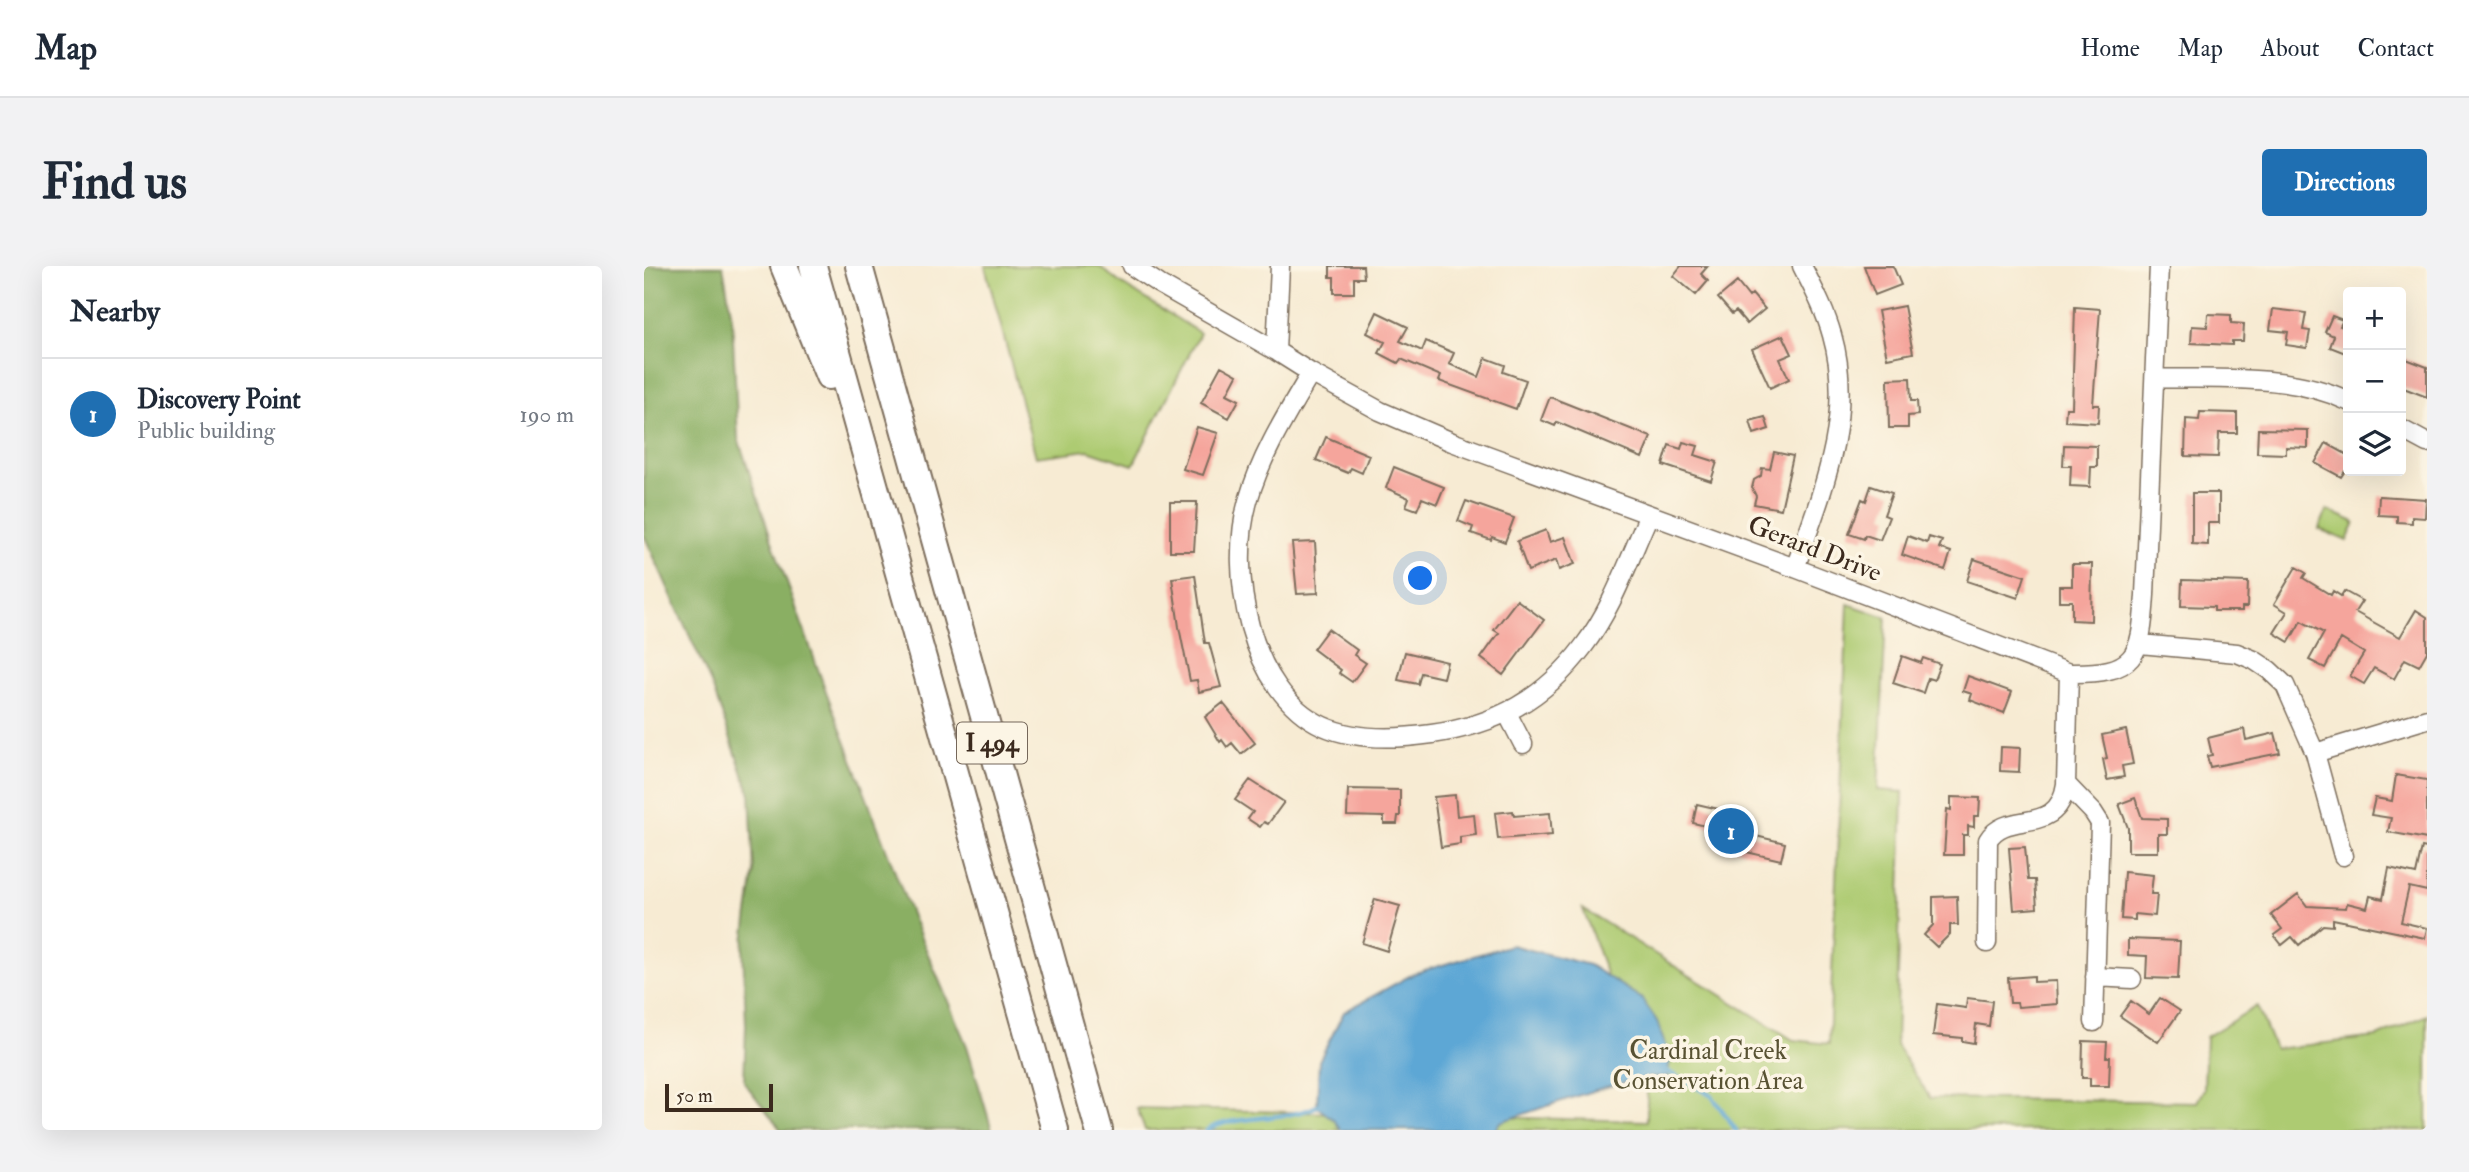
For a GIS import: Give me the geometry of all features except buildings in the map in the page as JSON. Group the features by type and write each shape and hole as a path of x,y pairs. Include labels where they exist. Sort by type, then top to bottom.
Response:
{"highway":[{"path":"784,266 873,484"},
{"name":"I 494","path":"813,266 1055,1130"},
{"name":"I 494","path":"859,266 1099,1130"},
{"path":"877,266 884,299 884,356"}],"street":[{"name":"Gerard Drive","path":"1132,266 1311,373 1380,411 1451,442 1795,568 2069,673 2113,670 2129,660 2140,644"},
{"path":"1276,351 1280,266"},
{"path":"1795,568 1827,477 1840,414 1832,336 1819,299 1802,266"},
{"path":"2159,266 2146,595 2140,644 2237,653 2254,660 2284,685 2315,754 2343,856"},
{"path":"1311,373 1276,434 1260,467 1248,502 1242,539 1242,576 1247,612 1265,667 1279,691 1299,710 1322,726 1349,734 1409,737 1484,723 1507,713 1544,688 1583,647 1610,601 1649,515"},
{"path":"2155,378 2295,383 2326,390 2343,398"},
{"path":"2406,432 2427,443"},
{"path":"1987,943 1988,840 1996,830 2050,814 2062,802 2066,784 2069,673"},
{"path":"1507,713 1523,744"},
{"path":"2315,754 2427,719"},
{"path":"2066,784 2100,823 2094,1022"},
{"path":"2095,977 2132,979"}],"green space":[{"path":"644,266 723,266 732,318 738,438 827,694 913,919 967,1046 992,1130 781,1130 744,1082 746,1025 743,948 754,872 750,794 711,683 644,535"},
{"path":"985,266 1099,266 1119,282 1200,333 1133,465 1088,450 1036,457"},
{"path":"2327,510 2355,522 2347,541 2319,529"},
{"name":"Cardinal Creek Conservation Area","path":"1848,604 1886,617 1878,790 1903,792 1896,1045 1930,1098 2197,1102 2204,1089 2206,1037 2257,1006 2275,1049 2377,1037 2427,1015 2427,1130 1145,1130 1137,1108 1647,1121 1647,1087 1583,909 1793,1040 1829,1044"}],"water":[{"path":"1511,945 1589,965 1641,998 1657,1021 1670,1060 1667,1078 1634,1080 1585,1093 1500,1122 1495,1130 1341,1130 1334,1120 1317,1107 1319,1061 1344,1012 1415,973"}],"waterway":[{"path":"1663,1069 1712,1096 1736,1130"},
{"path":"1207,1130 1232,1122 1293,1114 1319,1105"}],"place":[{"name":"Discovery Point","path":"1731,831"}]}
